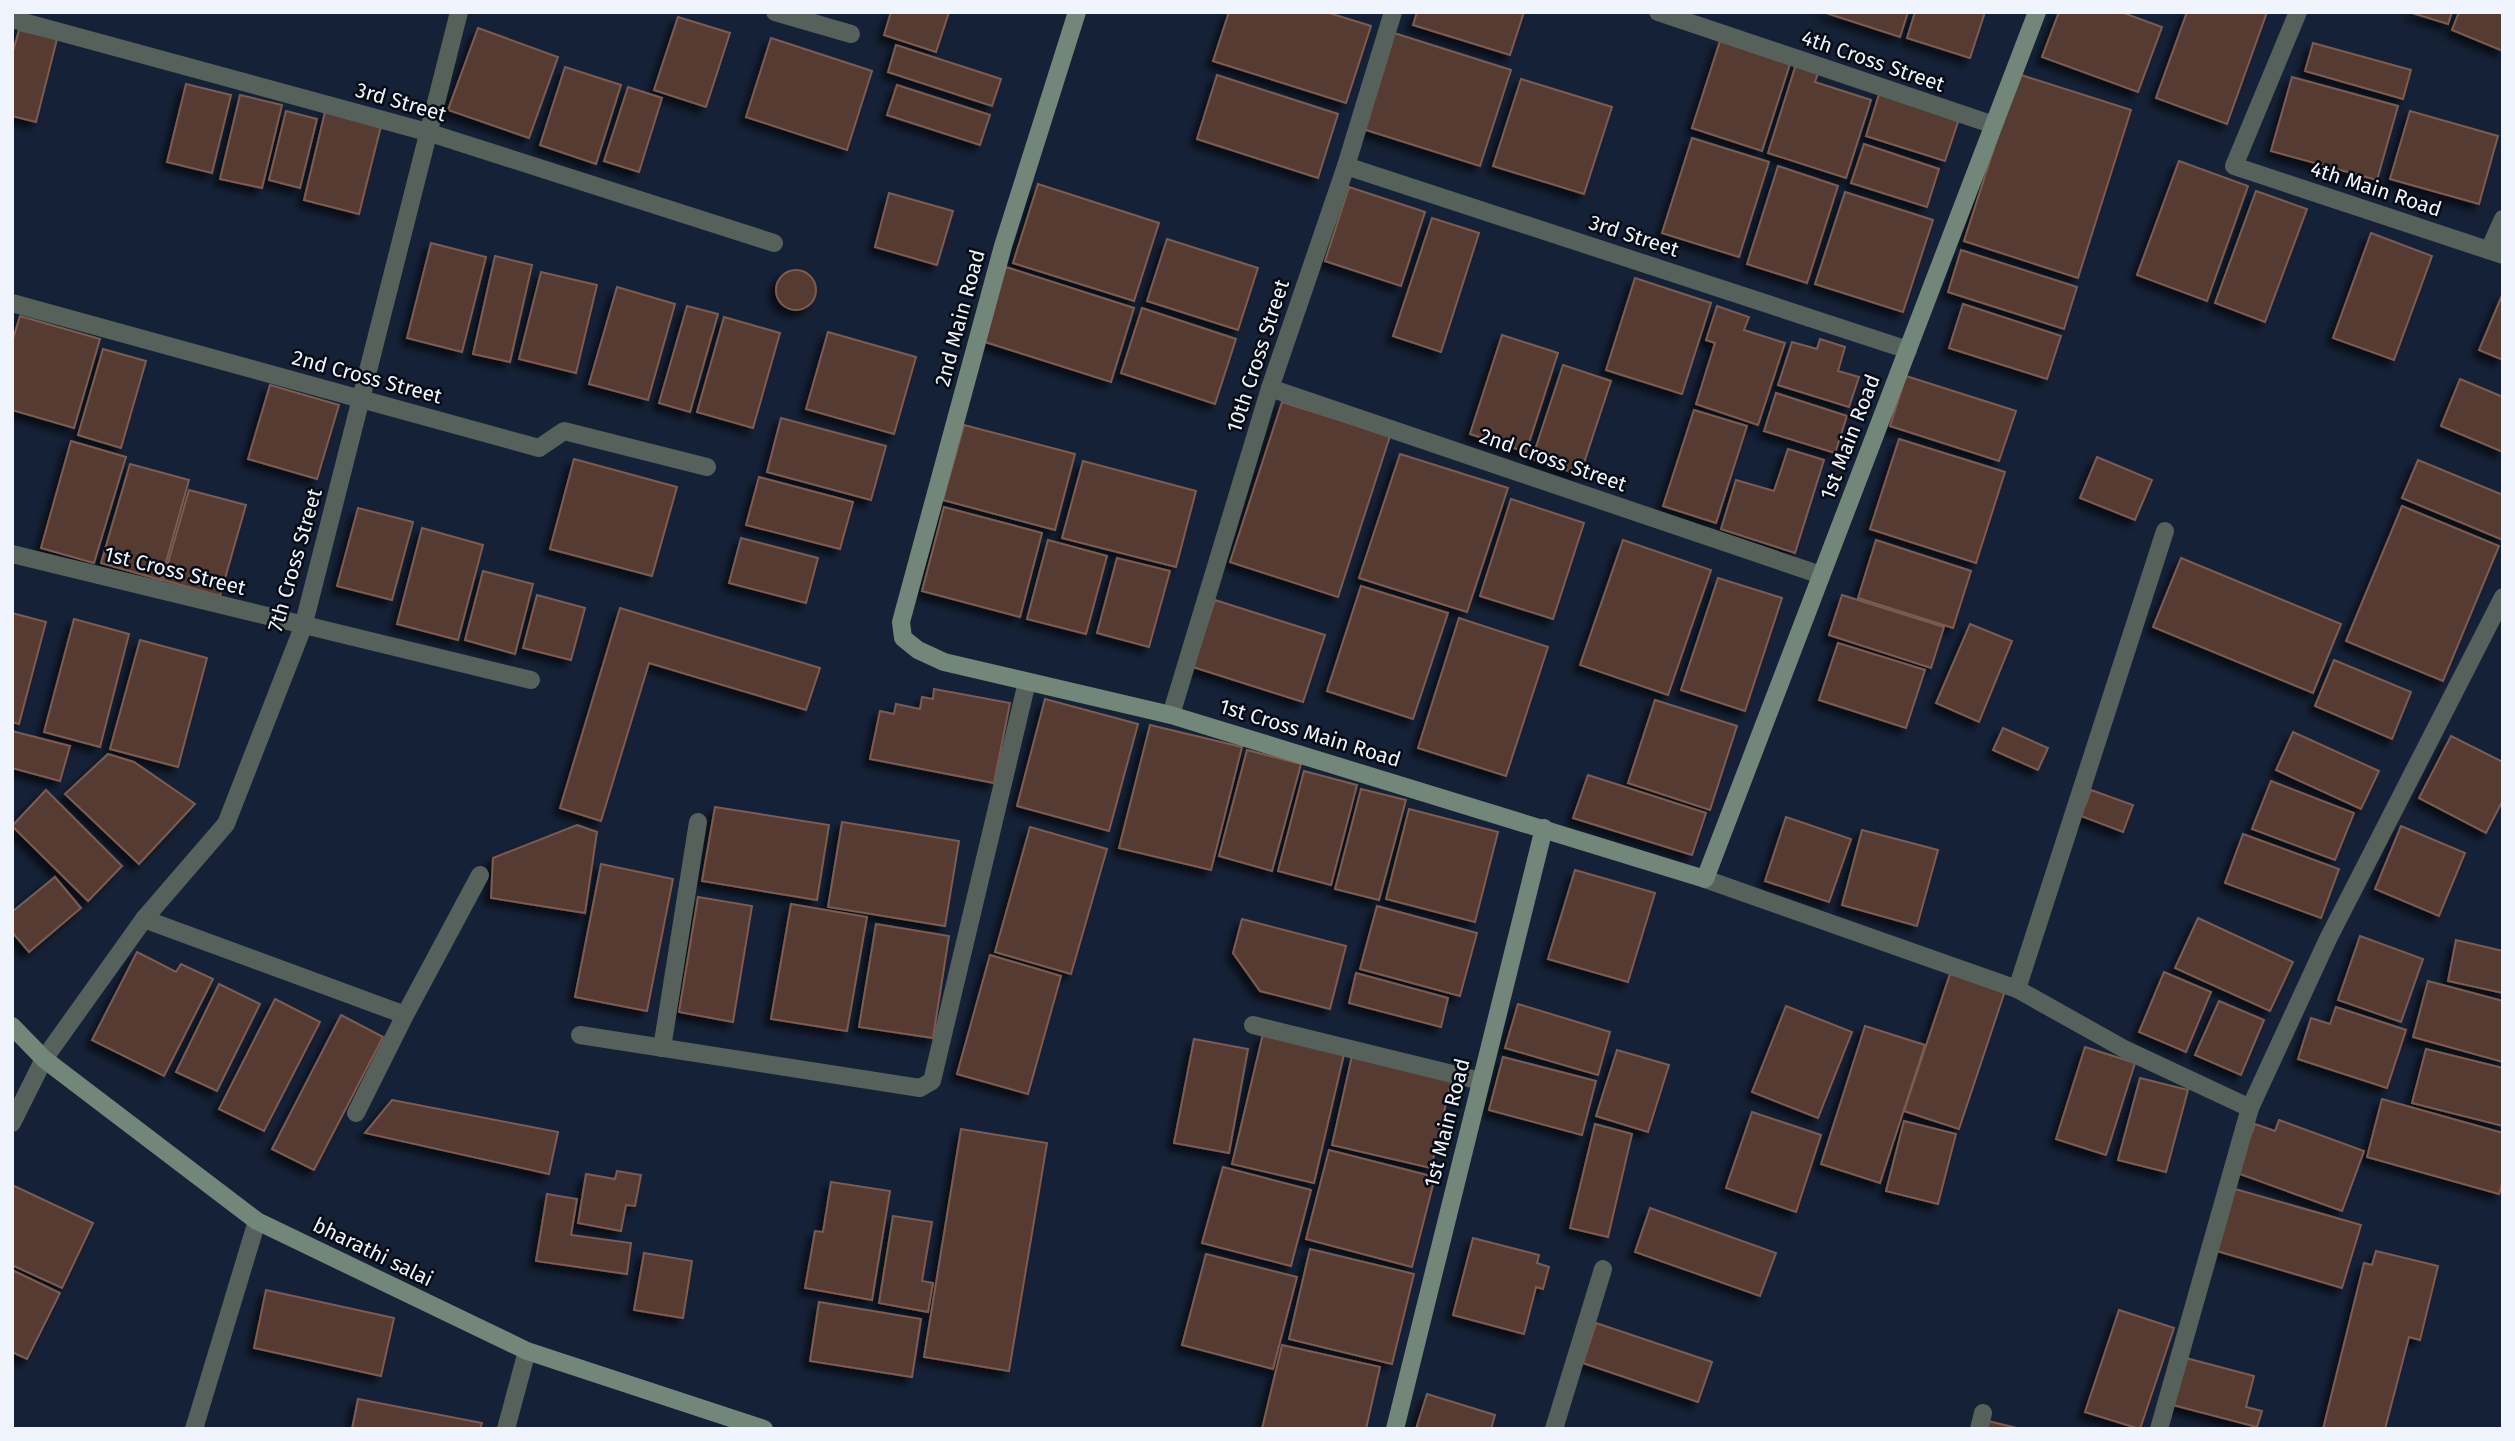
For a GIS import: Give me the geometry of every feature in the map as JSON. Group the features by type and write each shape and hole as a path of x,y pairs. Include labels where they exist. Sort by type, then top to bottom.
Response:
{"street":[{"name":"7th Cross Street","path":"12,1123 44,1059 144,919 226,824 303,627 459,12"},
{"path":"775,12 851,34"},
{"name":"2nd Main Road","path":"903,638 901,622 1003,246 1077,12"},
{"name":"10th Cross Street","path":"1171,715 1270,388 1346,166 1393,12"},
{"name":"4th Cross Street","path":"1658,12 1994,125"},
{"name":"1st Main Road","path":"1705,879 2037,12"},
{"name":"4th Main Road","path":"2298,12 2234,166 2496,253"},
{"name":"3rd Street","path":"12,19 427,132 774,243"},
{"name":"3rd Street","path":"1346,166 1908,350"},
{"path":"2496,253 2503,219"},
{"name":"2nd Cross Street","path":"12,303 539,448 564,431 707,467"},
{"name":"2nd Cross Street","path":"1270,388 1821,575"},
{"path":"2017,989 2165,531"},
{"name":"1st Cross Street","path":"12,554 303,627 531,680"},
{"path":"2159,1429 2250,1108 2328,939 2503,597"},
{"name":"1st Cross Main Road","path":"903,638 918,650 944,662 1171,715 1705,879"},
{"path":"580,1035 920,1088 932,1081 1027,682"},
{"path":"662,1048 698,821"},
{"name":"1st Main Road","path":"1395,1429 1544,828"},
{"path":"356,1113 480,875"},
{"path":"1705,879 2017,989 2126,1051 2250,1108"},
{"path":"144,919 405,1015"},
{"path":"1253,1025 1481,1081"},
{"name":"bharathi salai","path":"12,1026 44,1059 257,1221 527,1351 764,1429"},
{"path":"194,1429 257,1221"},
{"path":"1554,1429 1603,1269"},
{"path":"506,1429 527,1351"}],"building":[{"path":"891,12 949,12 936,52 884,35"},
{"path":"1229,12 1326,12 1371,26 1346,103 1213,61"},
{"path":"1417,12 1524,12 1510,55 1413,25"},
{"path":"1823,12 1908,12 1900,37"},
{"path":"1915,12 1985,12 1970,58 1907,38"},
{"path":"2059,12 2121,12 2162,27 2138,92 2042,57"},
{"path":"2187,12 2267,12 2227,124 2156,98"},
{"path":"2409,12 2452,12 2448,24"},
{"path":"2459,12 2503,12 2503,51 2452,30"},
{"path":"678,17 730,33 706,107 654,90"},
{"path":"478,28 558,57 529,138 448,110"},
{"path":"19,30 57,39 36,122 12,116 12,55"},
{"path":"1394,33 1511,70 1480,166 1363,129"},
{"path":"771,38 872,71 847,150 746,117"},
{"path":"1720,41 1790,64 1762,151 1692,128"},
{"path":"2313,43 2411,70 2403,99 2305,71"},
{"path":"896,45 1001,79 992,106 888,72"},
{"path":"1797,61 1820,68 1815,82 1871,100 1846,178 1768,153"},
{"path":"565,67 621,85 596,164 540,145"},
{"path":"2018,74 2131,110 2078,278 1964,241"},
{"path":"1217,75 1338,114 1318,178 1197,139"},
{"path":"2292,77 2398,106 2377,180 2271,151"},
{"path":"1521,79 1612,107 1584,194 1493,166"},
{"path":"186,84 231,95 212,173 167,162"},
{"path":"897,85 990,115 980,145 887,115"},
{"path":"628,87 662,98 639,172 604,161"},
{"path":"1880,91 1960,116 1945,161 1866,136"},
{"path":"240,95 282,105 262,188 220,179"},
{"path":"286,111 317,119 300,188 269,180"},
{"path":"2410,111 2498,136 2479,204 2390,179"},
{"path":"325,112 381,126 359,214 304,200"},
{"path":"1692,138 1769,162 1739,257 1662,233"},
{"path":"1864,144 1939,169 1927,207 1851,183"},
{"path":"2179,161 2248,186 2207,301 2137,275"},
{"path":"1778,166 1838,186 1807,283 1747,264"},
{"path":"1038,184 1159,223 1134,301 1013,263"},
{"path":"1349,187 1425,212 1401,286 1325,261"},
{"path":"2256,191 2307,209 2265,322 2215,303"},
{"path":"1845,192 1933,220 1903,312 1815,284"},
{"path":"889,193 953,211 937,265 875,247"},
{"path":"1432,218 1479,233 1441,352 1393,336"},
{"path":"2371,233 2432,256 2394,360 2333,338"},
{"path":"1167,239 1258,268 1238,330 1147,301"},
{"path":"431,243 486,257 462,352 407,338"},
{"path":"1961,250 2077,287 2064,329 1948,292"},
{"path":"495,256 532,265 510,362 473,354"},
{"path":"1006,267 1134,308 1111,382 982,341"},
{"path":"796,270 804,271 810,276 815,282 815,298 810,304 804,309 796,310 788,309 782,304 777,298 776,290 777,282 782,276 788,271"},
{"path":"541,272 597,285 576,373 519,359"},
{"path":"1635,278 1711,303 1682,394 1606,370"},
{"path":"617,287 675,304 648,400 589,384"},
{"path":"2503,293 2503,360 2479,350"},
{"path":"1963,304 2061,336 2047,379 1949,348"},
{"path":"687,306 718,314 690,412 659,403"},
{"path":"1717,306 1749,317 1744,330 1785,343 1758,425 1696,404 1715,343 1706,340"},
{"path":"1142,308 1236,339 1215,404 1121,373"},
{"path":"20,316 100,339 74,428 12,410 12,342"},
{"path":"724,317 780,333 753,428 697,412"},
{"path":"828,332 916,357 894,434 806,409"},
{"path":"1502,335 1558,353 1526,452 1470,434"},
{"path":"1820,339 1845,347 1838,371 1859,377 1849,407 1778,385 1792,342 1817,349"},
{"path":"103,349 146,361 121,448 78,435"},
{"path":"1563,365 1611,381 1580,475 1532,459"},
{"path":"1906,376 2016,411 1999,461 1890,426"},
{"path":"2460,379 2503,397 2503,452 2441,426"},
{"path":"270,385 339,405 317,479 248,459"},
{"path":"1776,393 1847,416 1835,453 1764,431"},
{"path":"1282,402 1390,436 1338,597 1230,562"},
{"path":"1694,410 1747,426 1716,523 1663,506"},
{"path":"781,418 886,446 871,500 767,472"},
{"path":"964,425 1075,454 1055,530 943,500"},
{"path":"1899,439 2005,472 1976,563 1870,529"},
{"path":"71,441 126,457 94,563 41,548"},
{"path":"1788,449 1824,460 1795,553 1721,529 1736,480 1774,491"},
{"path":"1400,454 1508,488 1467,612 1359,578"},
{"path":"2097,457 2152,480 2135,520 2080,498"},
{"path":"574,459 677,487 652,576 550,549"},
{"path":"2418,460 2503,495 2503,540 2402,498"},
{"path":"1083,461 1196,491 1176,567 1062,538"},
{"path":"130,464 189,480 161,580 101,563"},
{"path":"759,477 853,502 840,549 746,525"},
{"path":"189,490 246,505 220,596 163,580"},
{"path":"1511,499 1584,523 1553,619 1480,596"},
{"path":"2402,506 2499,546 2443,681 2346,641"},
{"path":"944,507 1042,533 1020,617 922,591"},
{"path":"358,508 413,522 392,600 337,586"},
{"path":"422,528 483,545 458,640 397,624"},
{"path":"741,538 818,558 806,603 729,583"},
{"path":"1048,540 1107,556 1086,634 1027,619"},
{"path":"1623,540 1711,570 1668,695 1580,665"},
{"path":"1876,540 1971,571 1953,628 1858,598"},
{"path":"1117,558 1170,571 1149,647 1097,633"},
{"path":"2181,558 2341,624 2313,693 2153,627"},
{"path":"483,571 533,584 515,654 465,640"},
{"path":"1718,578 1782,598 1745,711 1681,690"},
{"path":"1361,586 1448,613 1413,719 1327,691"},
{"path":"537,595 585,608 571,660 523,648"},
{"path":"1842,595 1944,627 1931,668 1829,635"},
{"path":"1215,600 1325,635 1303,702 1193,667"},
{"path":"620,608 820,668 806,710 649,663 601,821 560,808"},
{"path":"12,613 46,622 19,724 12,722"},
{"path":"1459,618 1548,647 1506,776 1418,748"},
{"path":"74,619 129,634 100,747 44,732"},
{"path":"1970,624 2012,641 1979,722 1936,703"},
{"path":"140,640 207,658 178,767 110,749"},
{"path":"1838,643 1925,670 1906,728 1819,700"},
{"path":"2334,660 2411,692 2392,739 2315,706"},
{"path":"934,689 1010,703 994,783 870,759 880,711 894,714 896,704 920,709 922,697 933,699"},
{"path":"1045,699 1138,724 1109,831 1017,806"},
{"path":"1655,700 1737,726 1710,810 1628,783"},
{"path":"1150,725 1242,747 1211,870 1119,848"},
{"path":"2003,728 2048,748 2038,770 1993,750"},
{"path":"12,731 70,746 60,781 12,768"},
{"path":"2293,732 2379,771 2361,809 2276,770"},
{"path":"2451,736 2503,762 2503,800 2486,833 2419,798"},
{"path":"1247,750 1301,764 1272,871 1219,856"},
{"path":"108,754 134,762 195,804 139,864 65,794"},
{"path":"1304,771 1357,785 1331,885 1278,871"},
{"path":"1588,775 1706,813 1692,855 1573,818"},
{"path":"2271,781 2354,813 2335,860 2252,829"},
{"path":"1361,789 1406,800 1379,900 1335,889"},
{"path":"46,790 122,866 88,901 12,826"},
{"path":"2091,790 2133,805 2123,832 2081,816"},
{"path":"715,807 829,825 817,900 702,881"},
{"path":"1409,809 1498,832 1475,922 1386,899"},
{"path":"1786,817 1851,839 1829,902 1765,881"},
{"path":"842,822 959,841 945,926 828,907"},
{"path":"577,825 597,832 585,913 491,898 493,858"},
{"path":"2401,826 2465,853 2439,916 2375,889"},
{"path":"1030,827 1107,849 1071,974 995,952"},
{"path":"1862,830 1938,850 1917,926 1842,905"},
{"path":"2243,834 2339,869 2321,918 2225,883"},
{"path":"601,864 673,879 647,1011 575,997"},
{"path":"1575,870 1655,893 1628,982 1548,959"},
{"path":"55,877 81,908 29,952 12,932 12,912"},
{"path":"698,897 752,906 733,1022 679,1012"},
{"path":"791,904 867,917 847,1031 771,1019"},
{"path":"1377,906 1477,933 1460,996 1360,969"},
{"path":"2198,918 2293,962 2270,1011 2175,968"},
{"path":"1242,919 1346,946 1330,1009 1260,991 1233,953"},
{"path":"876,924 949,936 933,1038 859,1027"},
{"path":"2360,936 2423,959 2401,1022 2338,1000"},
{"path":"2456,940 2503,951 2503,993 2448,981"},
{"path":"137,952 176,972 181,964 213,979 164,1076 92,1040"},
{"path":"990,955 1061,976 1028,1094 957,1074"},
{"path":"2164,972 2211,992 2186,1052 2139,1032"},
{"path":"1356,973 1448,998 1441,1027 1349,1003"},
{"path":"1950,974 2005,991 1959,1129 1904,1111"},
{"path":"2428,981 2503,1001 2503,1062 2413,1037"},
{"path":"219,984 260,1004 217,1091 176,1072"},
{"path":"275,999 320,1022 264,1131 219,1109"},
{"path":"2219,1001 2264,1020 2241,1075 2195,1055"},
{"path":"1518,1004 1610,1032 1598,1075 1505,1048"},
{"path":"1786,1006 1852,1032 1818,1118 1752,1092"},
{"path":"2336,1007 2406,1030 2387,1088 2298,1059 2311,1018 2330,1024"},
{"path":"341,1015 383,1037 314,1170 272,1149"},
{"path":"1865,1026 1925,1045 1880,1183 1821,1164"},
{"path":"1263,1034 1344,1054 1314,1183 1232,1164"},
{"path":"1194,1039 1248,1049 1229,1153 1174,1143"},
{"path":"2085,1047 2135,1063 2106,1155 2056,1139"},
{"path":"2426,1049 2503,1068 2503,1126 2412,1103"},
{"path":"1617,1050 1669,1065 1648,1132 1596,1116"},
{"path":"1352,1056 1452,1078 1431,1168 1332,1145"},
{"path":"1503,1057 1596,1081 1582,1135 1489,1110"},
{"path":"2140,1078 2188,1090 2166,1172 2118,1160"},
{"path":"2382,1099 2503,1133 2503,1180 2499,1194 2367,1157"},
{"path":"392,1100 558,1132 549,1174 365,1133"},
{"path":"1752,1112 1821,1135 1796,1212 1726,1188"},
{"path":"2279,1120 2364,1151 2342,1211 2237,1173 2255,1124 2275,1131"},
{"path":"1904,1121 1956,1134 1938,1204 1886,1191"},
{"path":"1595,1124 1632,1134 1608,1237 1570,1228"},
{"path":"961,1129 1047,1143 1009,1371 924,1357"},
{"path":"1329,1150 1435,1177 1412,1267 1306,1239"},
{"path":"1223,1167 1311,1190 1291,1266 1202,1243"},
{"path":"617,1171 641,1175 635,1206 626,1205 621,1231 578,1223 586,1174 615,1179"},
{"path":"831,1182 890,1191 872,1300 805,1288 815,1231 823,1232"},
{"path":"12,1185 93,1223 62,1288 12,1265"},
{"path":"2235,1189 2361,1225 2342,1288 2217,1251"},
{"path":"547,1194 577,1199 571,1235 631,1243 627,1274 536,1261"},
{"path":"1650,1208 1776,1253 1760,1296 1635,1252"},
{"path":"893,1216 932,1222 922,1281 933,1283 928,1312 879,1303"},
{"path":"1473,1238 1539,1255 1537,1263 1549,1267 1543,1289 1536,1287 1524,1334 1453,1315"},
{"path":"1310,1249 1414,1274 1392,1364 1289,1339"},
{"path":"2376,1251 2438,1266 2420,1340 2409,1337 2385,1429 2323,1429 2364,1263 2372,1265"},
{"path":"644,1253 692,1261 683,1318 634,1310"},
{"path":"1206,1254 1297,1277 1273,1369 1182,1345"},
{"path":"12,1270 60,1293 27,1359 12,1352"},
{"path":"266,1290 394,1318 381,1376 254,1348"},
{"path":"819,1302 921,1319 912,1377 810,1361"},
{"path":"2119,1310 2174,1328 2140,1429 2085,1412"},
{"path":"1596,1323 1712,1362 1698,1402 1583,1363"},
{"path":"1282,1345 1380,1367 1366,1429 1262,1429"},
{"path":"2182,1357 2254,1376 2246,1407 2262,1411 2257,1427 2169,1404"},
{"path":"1427,1394 1495,1415 1491,1429 1416,1429"},
{"path":"358,1399 482,1423 480,1429 352,1429"},
{"path":"1988,1421 2021,1429 1986,1429"}]}
